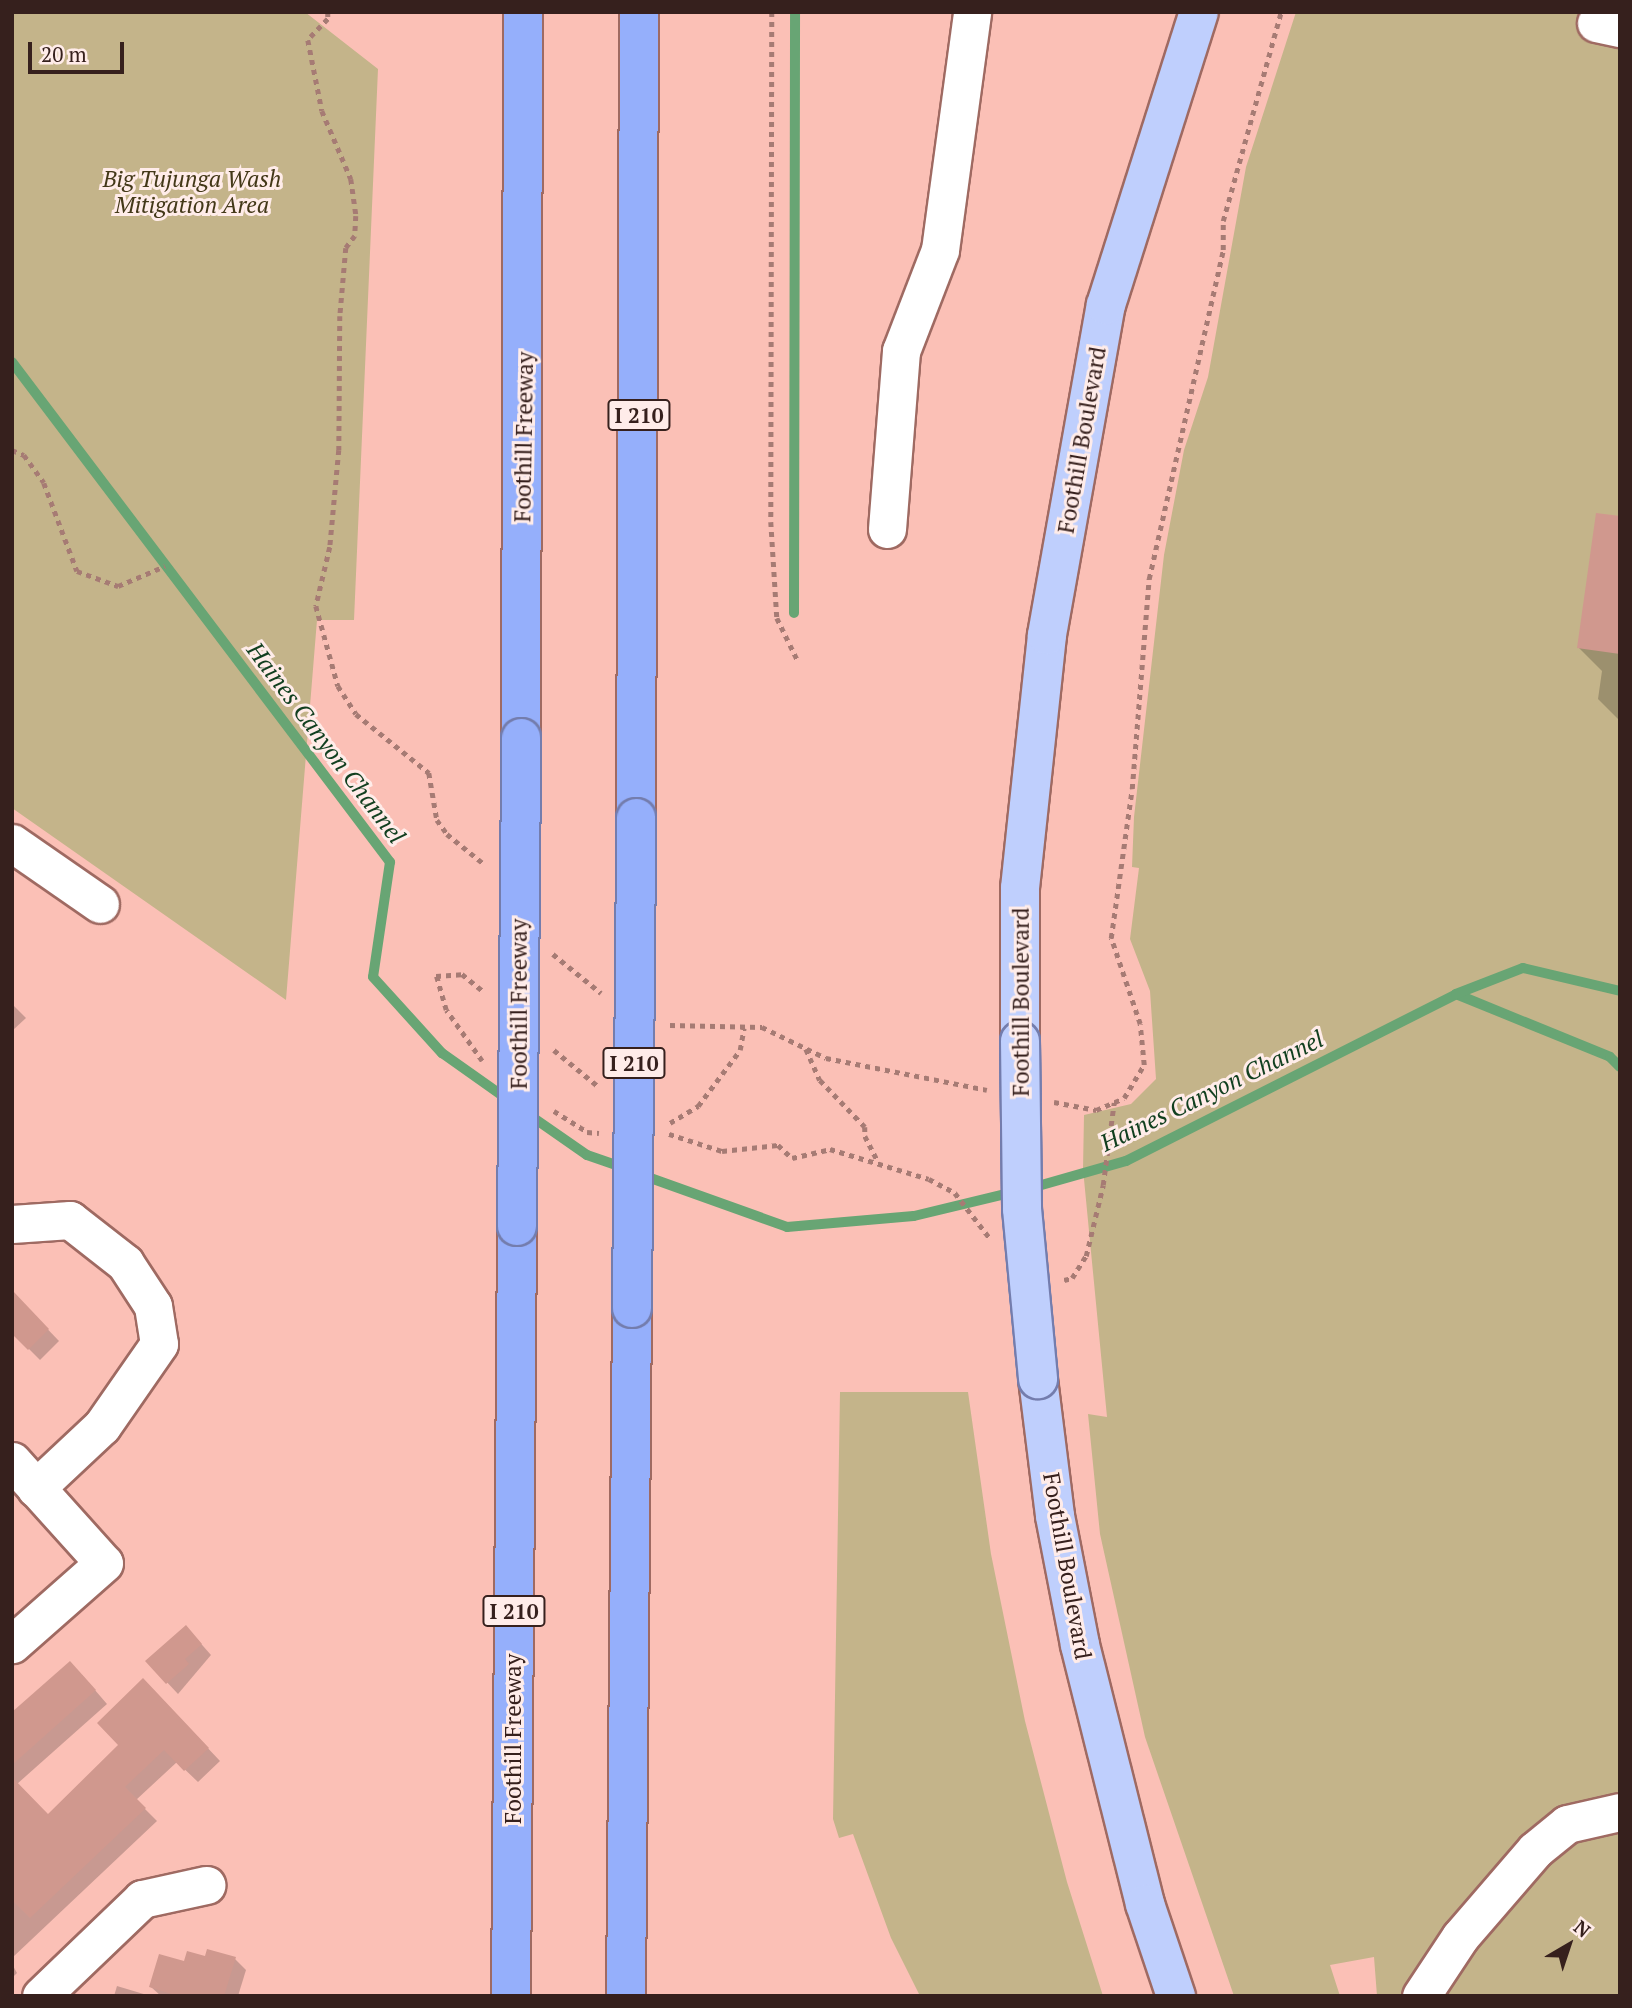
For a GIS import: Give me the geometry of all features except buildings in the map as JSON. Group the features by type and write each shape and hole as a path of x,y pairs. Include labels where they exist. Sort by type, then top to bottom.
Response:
{"highway":[{"name":"Foothill Freeway","path":"511,1996 521,738 523,12"},
{"name":"I 210","path":"626,1996 636,818 639,12"}],"main road":[{"name":"Foothill Boulevard","path":"1176,1996 1145,1905 1080,1645 1055,1516 1038,1379 1022,1209 1020,888 1047,635 1106,305 1199,12"}],"street":[{"path":"887,528 901,351 940,250 972,12"},
{"path":"12,843 100,904"},
{"path":"12,1224 70,1220 125,1263 153,1306 159,1344 102,1426 24,1475 104,1563 12,1644"},
{"path":"1421,1996 1460,1937 1535,1850 1567,1824 1620,1812"},
{"path":"41,1996 142,1899 206,1885"}],"path":[{"path":"328,12 328,19 307,40 322,111 351,180 356,216 355,236 346,248 340,316 339,450 330,547 316,606 338,686 356,714 429,773 437,820 447,834 477,854 493,876"},
{"path":"772,12 771,522 777,618 798,661"},
{"path":"1043,1100 1096,1110 1124,1098 1144,1065 1140,1024 1111,938 1132,789 1149,579 1223,250 1223,221 1281,12"},
{"path":"12,450 24,455 44,483 77,571 118,586 165,566"},
{"path":"551,952 603,994"},
{"path":"491,1071 446,1010 436,975 462,974 494,1001"},
{"path":"666,1025 762,1027 827,1058 990,1090"},
{"path":"663,1125 698,1106 740,1050 744,1028"},
{"path":"548,1045 611,1096"},
{"path":"806,1049 820,1080 865,1127 865,1136 880,1163"},
{"path":"1061,1281 1072,1278 1086,1256 1103,1185 1115,1102"},
{"path":"547,1107 587,1132 611,1135"},
{"path":"662,1132 722,1151 778,1145 792,1158 830,1149 929,1179 956,1193 992,1242"}],"green space":[{"name":"Big Tujunga Wash Mitigation Area","path":"12,12 305,12 378,69 354,620 317,620 286,1000 12,808"},
{"path":"1296,12 1620,12 1620,1996 1377,1996 1374,1957 1330,1965 1340,1996 1234,1996 1145,1737 1100,1534 1088,1414 1107,1417 1083,1169 1084,1115 1131,1104 1156,1079 1150,991 1130,939 1139,868 1132,867 1134,817 1164,555 1184,450 1208,377 1246,167"},
{"path":"840,1392 968,1392 991,1554 1025,1721 1067,1882 1103,1996 920,1996 891,1938 853,1834 839,1838 833,1819"}],"waterway":[{"path":"794,613 795,12"},
{"name":"Haines Canyon Channel","path":"12,362 390,862 373,977 442,1053 507,1099"},
{"name":"Haines Canyon Channel","path":"1031,1188 1126,1161 1456,994 1523,968 1620,991"},
{"name":"Haines Canyon Channel","path":"1456,994 1610,1057 1620,1067"},
{"name":"Haines Canyon Channel","path":"528,1114 587,1155 624,1168"},
{"name":"Haines Canyon Channel","path":"642,1175 787,1227 914,1216 1013,1192"}]}
